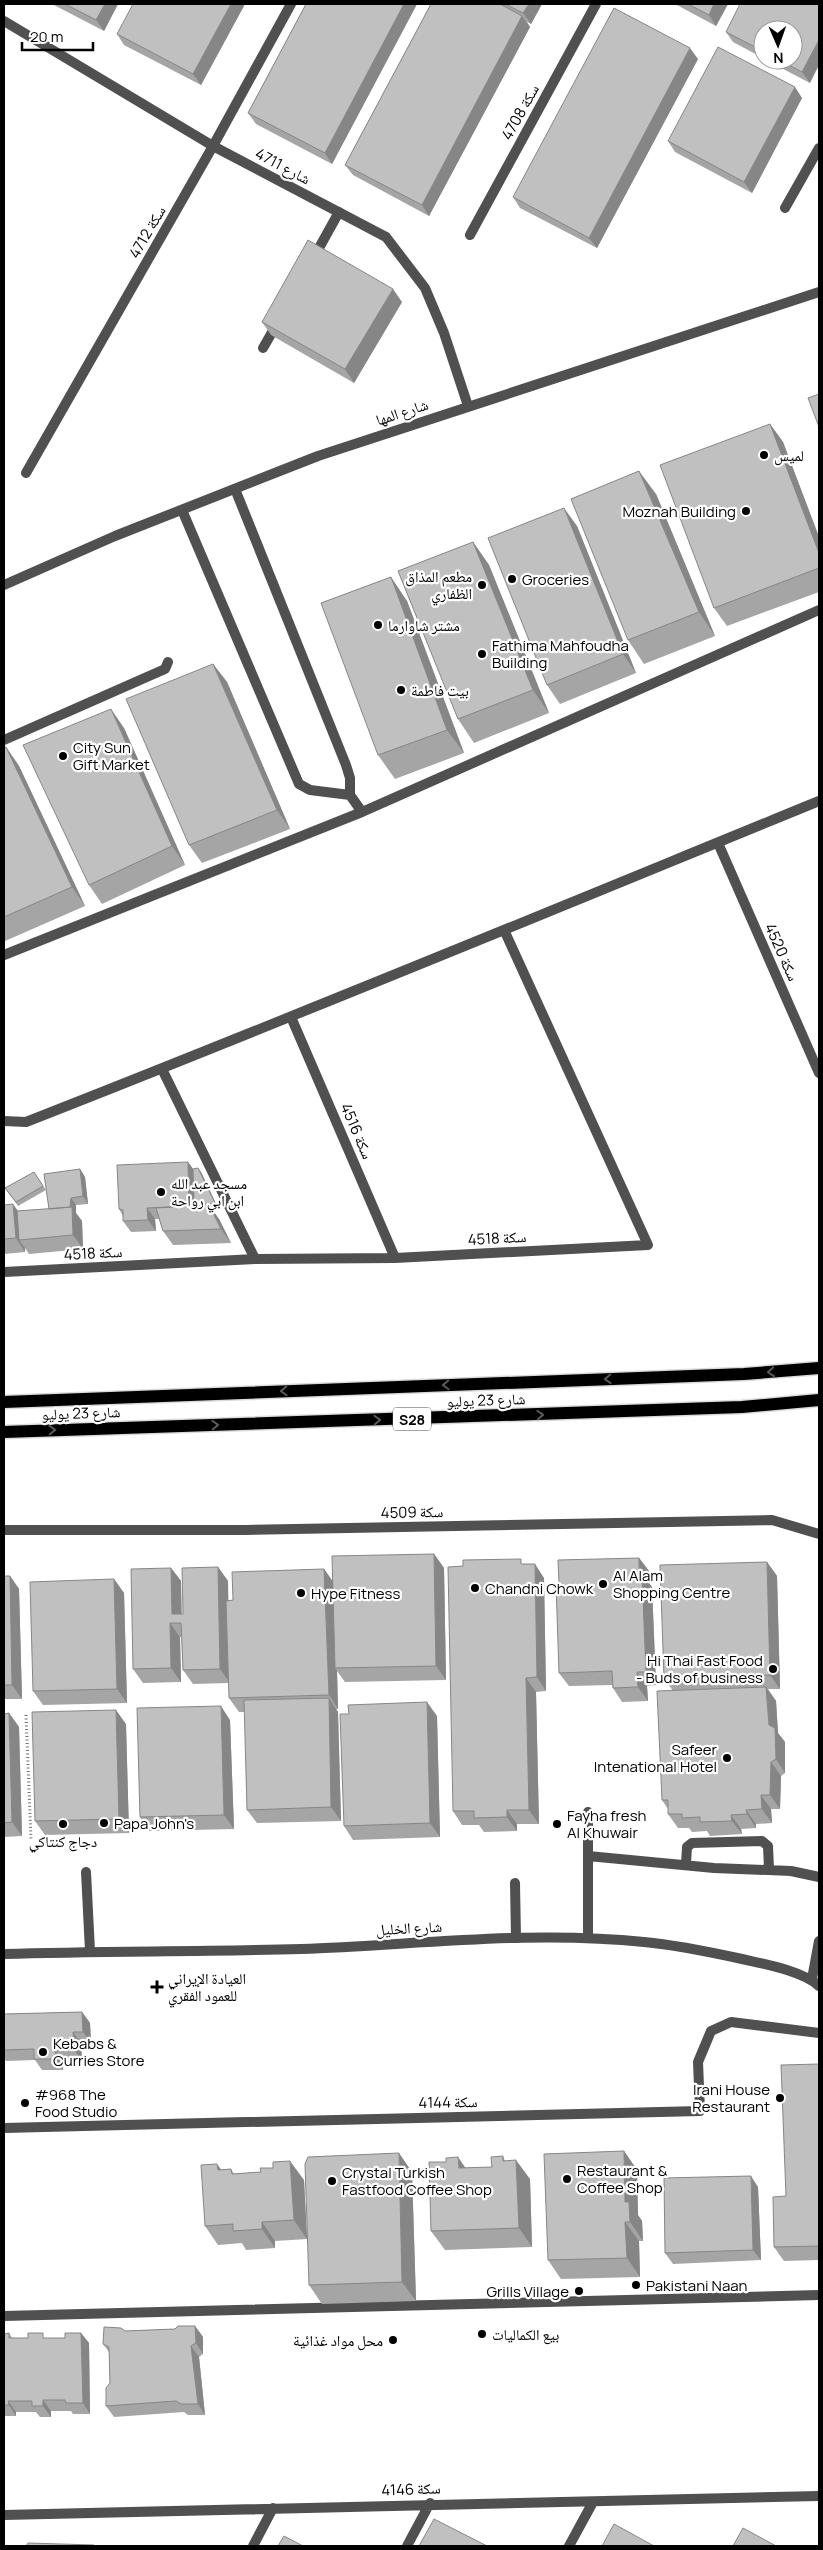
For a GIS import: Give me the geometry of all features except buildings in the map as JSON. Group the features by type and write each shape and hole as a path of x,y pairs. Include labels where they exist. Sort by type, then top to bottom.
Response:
{"main road":[{"name":"شارع 23 يوليو","path":"4,1402 744,1374 819,1368"},
{"name":"شارع 23 يوليو","path":"4,1432 742,1408 819,1400"}],"street":[{"name":"سكة 4712","path":"26,473 213,146 290,4"},
{"name":"سكة 4708","path":"470,235 596,4"},
{"name":"4711 شارع","path":"4,21 213,146 386,237 425,288 444,333 468,406"},
{"path":"785,208 819,148"},
{"path":"310,263 339,212"},
{"name":"شارع المها","path":"4,585 182,510 318,456 819,292"},
{"path":"263,348 282,314"},
{"path":"235,489 346,765 350,778 350,795 362,812"},
{"path":"182,510 299,784 310,790 350,795"},
{"path":"4,955 362,812 819,610"},
{"path":"4,740 165,669 168,662"},
{"path":"4,1121 26,1122 162,1069 505,932 819,801"},
{"name":"سكة 4520","path":"718,843 819,1073"},
{"name":"سكة 4518","path":"4,1272 255,1259 396,1258 648,1245 505,932"},
{"name":"سكة 4516","path":"291,1017 396,1258"},
{"path":"162,1069 255,1259"},
{"name":"سكة 4509","path":"4,1530 254,1530 772,1520 819,1534"},
{"path":"588,1812 588,1938"},
{"path":"686,1864 687,1847 692,1842 762,1841 768,1846 769,1869"},
{"path":"588,1856 733,1870 769,1869 791,1871 819,1877"},
{"path":"86,1872 90,1951"},
{"path":"515,1883 516,1938"},
{"name":"شارع الخليل","path":"4,1954 90,1951 302,1949 516,1938 588,1938 645,1942 701,1950 757,1962 817,1980"},
{"path":"817,1980 819,1941"},
{"name":"سكة 4144","path":"4,2128 700,2111 698,2062 711,2031 731,2022 819,2032"},
{"path":"4,2316 819,2296"},
{"name":"سكة 4146","path":"4,2515 430,2503 593,2502 819,2496"},
{"path":"569,2546 593,2502"},
{"path":"407,2546 430,2503"},
{"path":"253,2546 273,2508"}],"path":[{"path":"26,1715 31,1839"}],"place":[{"name":"لميس","path":"764,455"},
{"name":"Moznah Building","path":"746,511"},
{"name":"Groceries","path":"512,579"},
{"name":"مطعم المذاق الظفاري","path":"482,585"},
{"name":"مشتر شاوارما","path":"378,625"},
{"name":"Fathima Mahfoudha Building","path":"482,654"},
{"name":"بيت فاطمة","path":"401,690"},
{"name":"City Sun Gift Market","path":"63,756"},
{"name":"مسجد عبد الله ابن ابي رواحة","path":"161,1192"},
{"name":"Al Alam Shopping Centre","path":"603,1584"},
{"name":"Chandni Chowk","path":"475,1588"},
{"name":"Hype Fitness","path":"301,1593"},
{"name":"Hi Thai Fast Food - Buds of business","path":"773,1669"},
{"name":"Safeer Intenational Hotel","path":"727,1758"},
{"name":"Papa John's","path":"104,1823"},
{"name":"دجاج كنتاكي","path":"63,1824"},
{"name":"Fayha fresh Al Khuwair","path":"557,1824"},
{"name":"العيادة الإيراني للعمود الفقري","path":"157,1987"},
{"name":"Kebabs & Curries Store","path":"43,2052"},
{"name":"Irani House Restaurant","path":"780,2098"},
{"name":"#968 The Food Studio","path":"25,2103"},
{"name":"Restaurant & Coffee Shop","path":"567,2179"},
{"name":"Crystal Turkish Fastfood Coffee Shop","path":"332,2181"},
{"name":"Pakistani Naan","path":"636,2285"},
{"name":"Grills Village","path":"579,2291"},
{"name":"بيع الكماليات","path":"482,2334"},
{"name":"محل مواد غذائية","path":"393,2340"}]}
